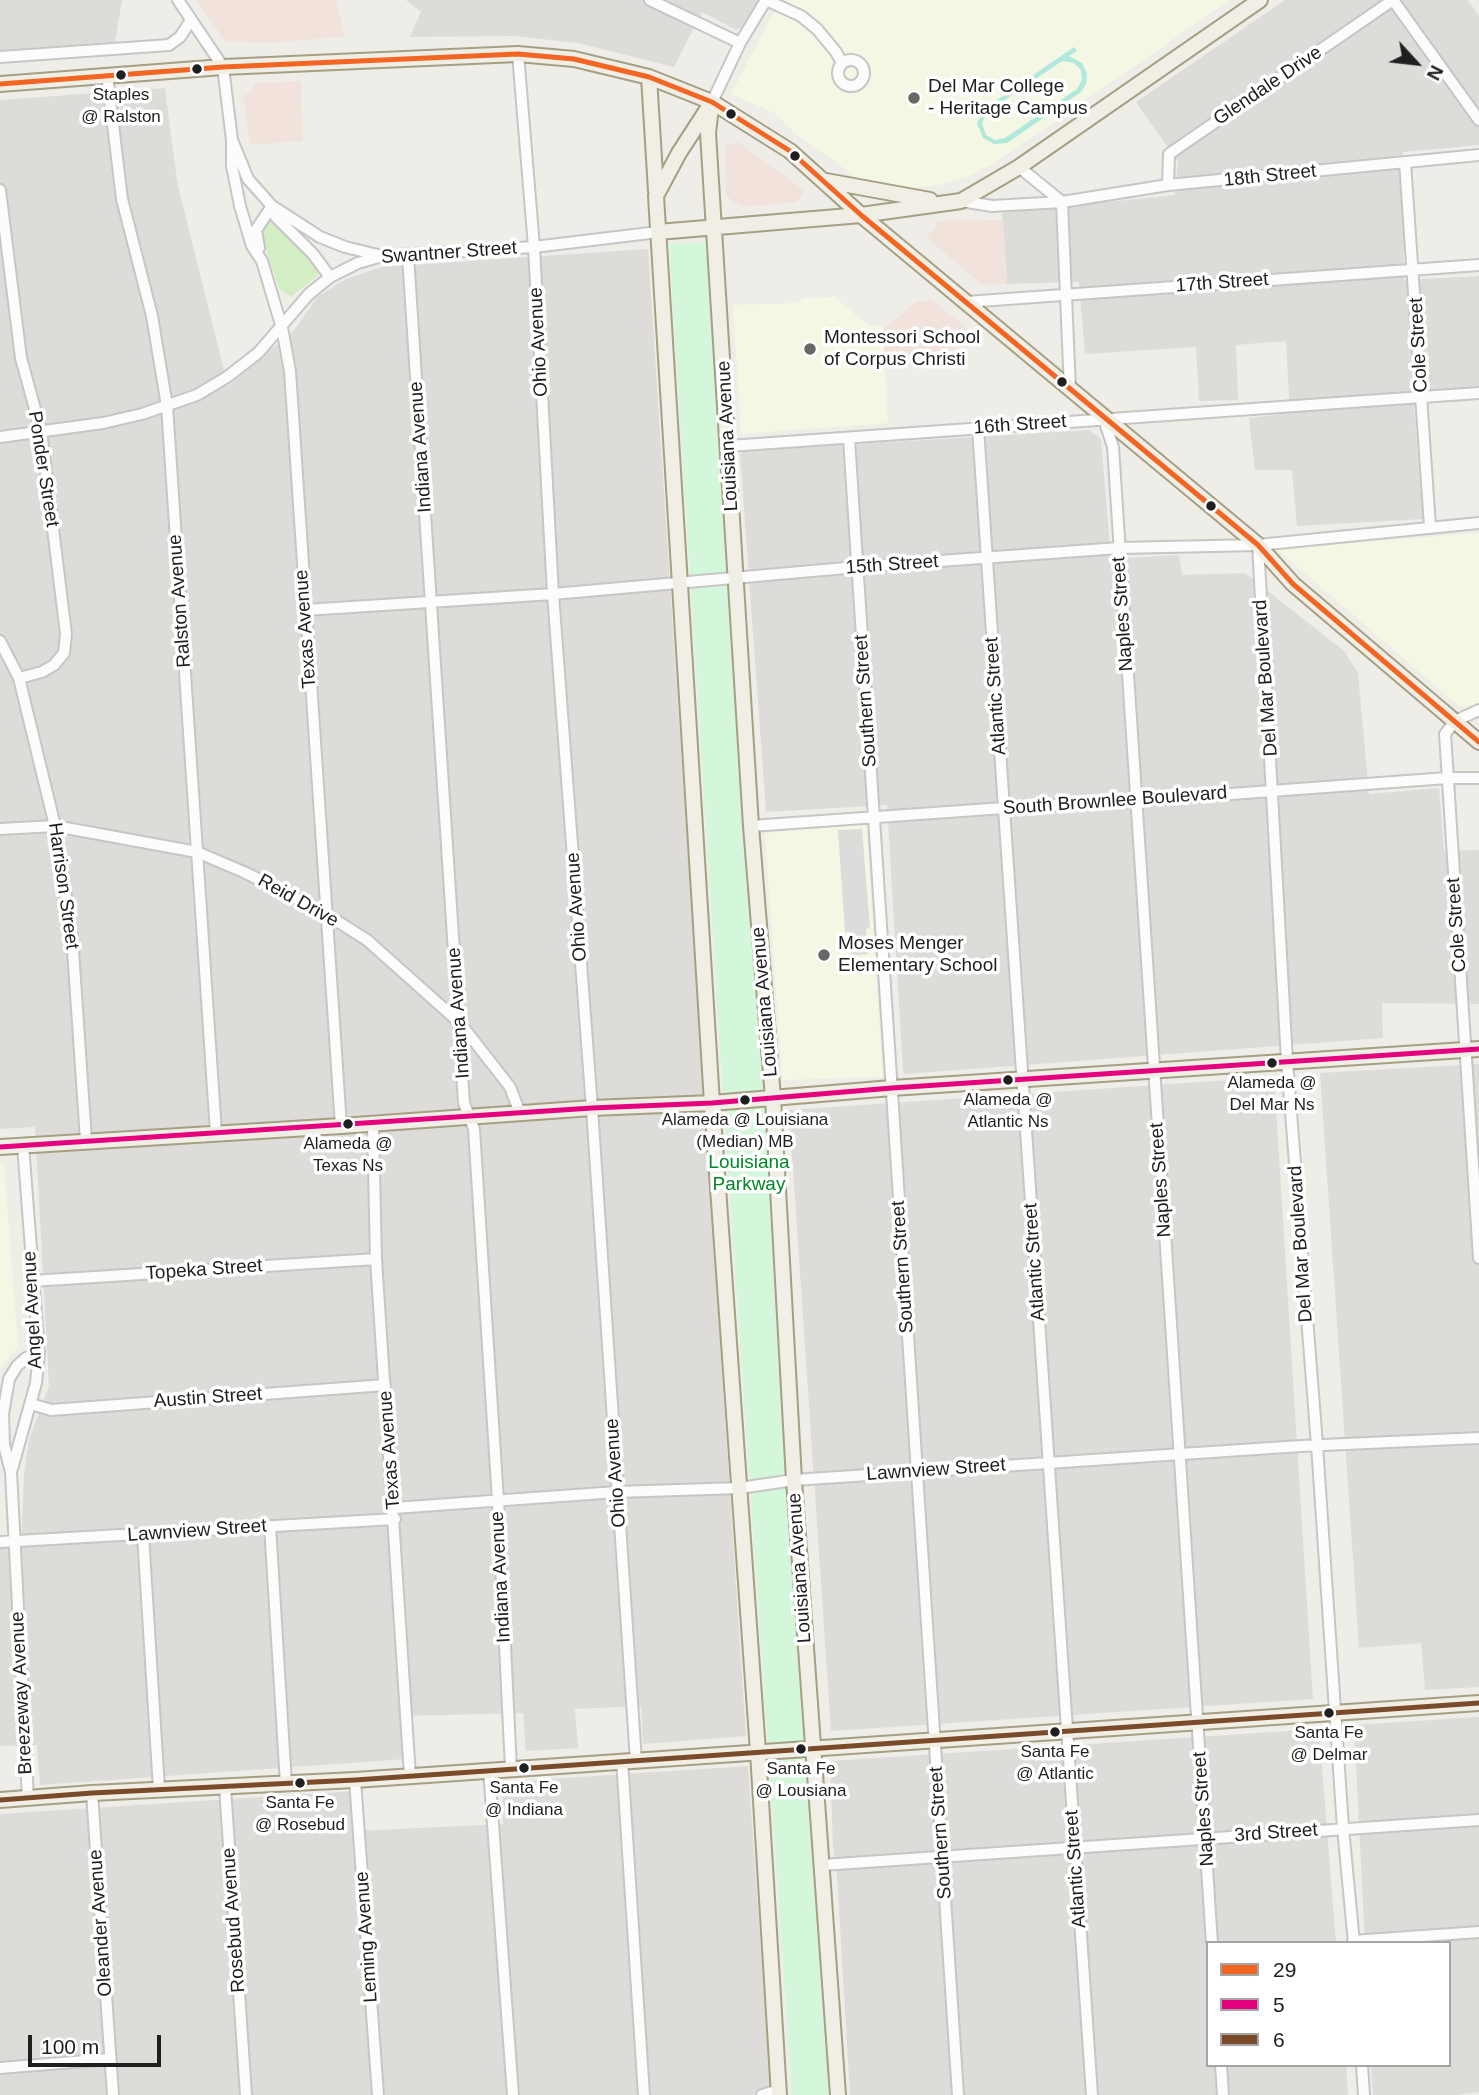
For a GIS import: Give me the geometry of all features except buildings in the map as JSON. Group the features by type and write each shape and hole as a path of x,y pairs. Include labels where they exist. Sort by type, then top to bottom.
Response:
{"main road":[{"path":"658,232 861,215 961,201 1019,167 1259,0"},
{"path":"0,84 223,67 518,54 574,59 649,77 712,102 790,151 861,215 1258,545 1293,584 1479,742"},
{"path":"649,77 712,1103 779,2092"},
{"path":"656,196 679,153 712,102"},
{"name":"Louisiana Avenue","path":"712,102 708,133 716,228 751,826 773,1098 794,1480 838,2095"},
{"path":"824,181 945,203"},
{"path":"0,1147 592,1108 712,1103 891,1088 1472,1050"},
{"path":"0,1800 355,1780 1479,1703"}],"street":[{"path":"178,0 223,67"},
{"path":"650,0 740,43"},
{"path":"712,102 740,43 766,0 801,16 817,29 842,63"},
{"name":"Glendale Drive","path":"1168,186 1170,154 1393,0 1479,120"},
{"path":"0,57 169,45 180,37 191,20"},
{"name":"Ohio Avenue","path":"518,54 534,247 553,594 592,1108 617,1492 645,2095"},
{"name":"Texas Avenue","path":"223,67 232,140 232,166 240,206 252,246 262,261 282,328 290,371 341,1126"},
{"name":"Ralston Avenue","path":"107,75 122,199 152,317 167,406 216,1133"},
{"name":"Texas Avenue","path":"232,140 248,179 272,206 276,217 313,254 330,277"},
{"name":"18th Street","path":"961,201 992,206 1062,202 1168,186 1479,155"},
{"name":"Cole Street","path":"1405,162 1430,527"},
{"path":"1019,167 1062,202 1070,390"},
{"name":"Ponder Street","path":"0,190 21,358 41,431 66,634 64,653 54,666 19,678"},
{"path":"262,261 256,230 272,206"},
{"name":"Texas Avenue","path":"272,206 320,237 345,247 382,256"},
{"name":"Swantner Street","path":"0,438 103,423 197,395 228,377 258,354 309,294 330,277 358,263 382,256 534,247 658,232"},
{"name":"Indiana Avenue","path":"408,256 464,1103 474,1129 498,1501 511,1769"},
{"name":"17th Street","path":"966,302 1479,265"},
{"name":"16th Street","path":"729,446 1479,394"},
{"name":"Naples Street","path":"1104,419 1112,447 1213,1941"},
{"name":"Atlantic Street","path":"978,428 1091,2095"},
{"name":"Southern Street","path":"849,439 958,2095"},
{"name":"15th Street","path":"305,610 553,594 857,567 1119,548 1258,545 1479,523"},
{"name":"Del Mar Boulevard","path":"1258,545 1287,1061 1343,1828 1354,1941"},
{"name":"Harrison Street","path":"0,641 19,678 55,826 72,936 86,1140"},
{"path":"1455,721 1479,710"},
{"name":"Cole Street","path":"1455,721 1445,734 1472,1050 1479,1258"},
{"name":"South Brownlee Boulevard","path":"751,826 1004,807 1479,778"},
{"name":"Reid Drive","path":"0,829 55,826 197,852 246,873 326,914 367,940 460,1023 510,1087 520,1113"},
{"name":"Texas Avenue","path":"373,1124 376,1259 410,1776"},
{"name":"Angel Avenue","path":"11,1472 36,1383 38,1353 23,1145"},
{"name":"Topeka Street","path":"32,1281 376,1259"},
{"name":"Breezeway Avenue","path":"28,1799 11,1472 4,1445 5,1391 17,1366 38,1353"},
{"name":"Austin Street","path":"31,1404 51,1410 385,1385"},
{"name":"Lawnview Street","path":"0,1542 270,1527 498,1501 617,1492 740,1488 794,1480 1317,1445 1479,1437"},
{"path":"270,1527 286,1784"},
{"path":"143,1535 159,1789"},
{"path":"489,1770 513,2095"},
{"name":"Leming Avenue","path":"355,1780 378,2095"},
{"name":"Rosebud Avenue","path":"225,1787 247,2095"},
{"name":"Oleander Avenue","path":"92,1793 113,2095"},
{"name":"3rd Street","path":"822,1865 1479,1820"},
{"path":"1366,1941 1479,1932"},
{"path":"0,2068 110,2059"},
{"path":"1221,2067 1223,2095"},
{"path":"1362,2067 1364,2095"},
{"path":"762,2095 779,2092"}],"shaded area":[{"path":"0,0 122,0 115,42 0,50"},
{"path":"196,0 337,0 344,37 266,43 225,41"},
{"path":"406,0 759,0 748,24 736,30 702,12 674,67 578,43 515,36 410,37 421,12"},
{"name":"Del Mar College - Heritage Campus","path":"780,0 1230,0 994,163 967,177 939,185 911,188 880,186 859,179 796,134 776,114 731,94"},
{"path":"1285,0 1468,0 1479,16 1479,145 1403,152 1404,280 1479,276 1479,388 1413,393 1423,519 1297,526 1292,470 1255,470 1249,418 1290,413 1286,341 1236,345 1238,400 1199,401 1196,347 1085,354 1079,282 1007,284 1002,213 1175,195 1178,162 1136,102"},
{"path":"301,81 303,141 250,145 243,96 250,93 255,83"},
{"path":"165,88 177,181 228,386 295,329 317,297 346,279 381,267 648,249 746,1736 643,1744 641,1706 575,1709 578,1748 526,1751 523,1713 404,1716 406,1759 40,1785 37,1745 0,1746 0,1549 21,1547 24,1474 29,1440 49,1386 35,1127 0,1129 0,100"},
{"path":"738,142 805,191 797,202 742,207 726,196 725,146"},
{"path":"1003,220 1007,284 982,285 926,237 936,227 934,221"},
{"name":"Montessori School of Corpus Christi","path":"835,297 869,326 883,326 888,423 741,434 733,305 799,303 803,298"},
{"path":"932,300 968,329 939,366 885,367 883,330 916,302"},
{"path":"1089,430 1101,439 1111,559 1179,555 1182,575 1245,573 1344,651 1358,673 1369,794 1439,788 1444,851 1479,850 1479,1004 1382,1003 1383,1038 905,1074 903,1072 887,805 766,812 740,454 745,451"},
{"path":"1479,533 1479,705 1460,707 1277,549"},
{"name":"Moses Menger Elementary School","path":"866,824 883,1077 782,1080 765,833"},
{"path":"862,829 870,928 866,929 868,954 850,956 849,932 845,932 838,830"},
{"path":"1479,1064 1479,1687 1425,1690 1421,1643 1359,1648 1320,1073"},
{"path":"1274,1077 1313,1699 831,1731 789,1110"},
{"path":"0,1163 4,1163 18,1347 0,1369"},
{"path":"1479,1717 1479,2092 1456,2095 1373,2095 1371,2067 1451,2067 1451,1941 1365,1941 1354,1725"},
{"path":"1319,1729 1336,1941 1206,1941 1206,2067 1346,2067 1348,2095 850,2095 830,1761"},
{"path":"748,1766 771,2095 0,2095 0,1814 354,1791 356,1831 503,1824 502,1782"}],"green space":[{"path":"1074,47 1077,51 1069,56 1082,63 1087,74 1086,84 1081,92 1007,143 994,144 983,138 977,123 984,109","holes":["1062,61 1074,63 1081,70 1082,80 1077,89 1005,138 995,140 986,135 982,123 987,112"]},
{"path":"271,221 298,244 319,272 292,296 279,288 262,237 261,230"},
{"name":"Louisiana Parkway","path":"707,242 833,2095 792,2095 722,1079 669,244"}],"transit line":[{"name":"29","path":"0,84 223,67 518,54 574,59 649,77 712,102 790,151 861,215 1258,545 1293,584 1479,742"},
{"name":"5","path":"0,1147 592,1108 712,1103 892,1088 1479,1049"},
{"name":"6","path":"0,1800 355,1780 1479,1703"}],"place":[{"name":"Staples @ Ralston","path":"121,75"},
{"name":"Del Mar College - Heritage Campus","path":"914,98"},
{"name":"Montessori School of Corpus Christi","path":"810,349"},
{"name":"Moses Menger Elementary School","path":"824,955"},
{"name":"Alameda @ Del Mar Ns","path":"1272,1063"},
{"name":"Alameda @ Atlantic Ns","path":"1008,1080"},
{"name":"Alameda @ Louisiana (Median) MB","path":"745,1100"},
{"name":"Alameda @ Texas Ns","path":"348,1124"},
{"name":"Santa Fe @ Delmar","path":"1329,1713"},
{"name":"Santa Fe @ Atlantic","path":"1055,1732"},
{"name":"Santa Fe @ Lousiana","path":"801,1749"},
{"name":"Santa Fe @ Indiana","path":"524,1768"},
{"name":"Santa Fe @ Rosebud","path":"300,1783"}]}
